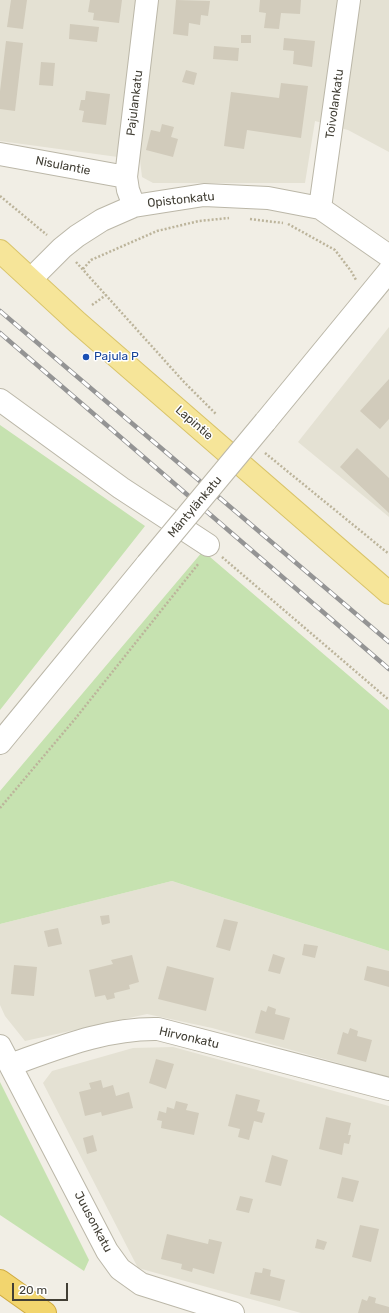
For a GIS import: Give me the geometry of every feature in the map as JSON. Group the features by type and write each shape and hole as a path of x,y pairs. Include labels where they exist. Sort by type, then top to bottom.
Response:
{"highway":[{"path":"0,1281 45,1313"}],"main road":[{"name":"Lapintie","path":"0,251 30,279 389,593"}],"street":[{"name":"Pajulankatu","path":"134,206 128,190 126,178 147,0"},
{"name":"Toivolankatu","path":"320,208 349,0"},
{"name":"Nisulantie","path":"0,154 126,178"},
{"name":"Opistonkatu","path":"30,279 51,258 77,236 102,220 134,206 204,195 268,198 320,208 389,256"},
{"name":"Mäntylänkatu","path":"0,743 389,271"},
{"path":"0,400 121,488 208,545"},
{"name":"Hirvonkatu","path":"10,1065 109,1033 136,1029 158,1029 389,1090"},
{"path":"0,1046 10,1065"},
{"name":"Juusonkatu","path":"10,1065 108,1250 120,1269 141,1284 233,1313"}],"path":[{"path":"0,196 45,232"},
{"path":"218,416 184,382 83,269 90,260 157,231 199,221 235,217"},
{"path":"243,218 289,224 335,250 351,271 357,283"},
{"path":"92,305 106,295"},
{"path":"264,452 389,554"},
{"path":"0,808 75,719 196,568 208,545 389,700"}],"shaded area":[{"path":"0,0 389,0 389,152 348,130 315,121 305,183 153,183 142,177 140,160 0,141"},
{"path":"389,327 389,517 298,442"},
{"path":"172,881 389,951 389,1077 212,1028 147,1014 25,1041 5,1016 0,1005 0,924"},
{"path":"173,1047 389,1106 389,1313 301,1313 138,1268 43,1083 52,1071 133,1048"}],"green space":[{"path":"0,425 145,526 0,710"},
{"path":"203,551 389,710 389,951 172,881 0,924 0,791"},
{"path":"0,1082 89,1260 84,1271 0,1215"}],"building":[{"path":"11,0 27,0 23,29 7,27"},
{"path":"90,0 122,0 119,23 93,20 94,13 88,12"},
{"path":"176,0 210,1 208,16 201,15 200,25 189,23 188,36 173,34"},
{"path":"260,0 301,0 300,14 281,13 279,29 264,28 266,13 259,12"},
{"path":"70,24 99,27 97,42 69,39"},
{"path":"241,35 251,35 251,43 241,43"},
{"path":"284,38 315,41 312,67 293,64 294,51 283,50"},
{"path":"6,41 23,43 15,111 0,109 0,91"},
{"path":"214,46 239,48 238,61 213,59"},
{"path":"41,62 55,63 53,86 39,85"},
{"path":"186,70 197,73 194,85 182,82"},
{"path":"281,83 308,86 301,138 247,130 244,149 224,146 231,92 279,98"},
{"path":"86,91 110,94 106,125 82,122 84,111 79,110 81,100 85,100"},
{"path":"162,124 174,127 171,137 178,139 173,157 146,150 151,130 160,132"},
{"path":"389,379 389,419 380,429 360,411"},
{"path":"357,448 389,478 389,513 340,467"},
{"path":"109,915 110,923 102,925 100,916"},
{"path":"224,919 238,922 230,951 216,947"},
{"path":"58,928 62,944 48,947 44,931"},
{"path":"304,944 318,946 315,958 302,955"},
{"path":"273,954 285,958 280,974 268,971"},
{"path":"132,955 139,982 129,985 130,989 114,993 115,998 107,1000 105,995 95,997 89,970 113,964 111,960"},
{"path":"14,965 37,967 34,996 11,994"},
{"path":"167,966 214,978 206,1011 158,999"},
{"path":"367,966 389,971 389,987 364,980"},
{"path":"268,1006 276,1009 275,1014 290,1018 284,1040 255,1033 261,1010 266,1012"},
{"path":"350,1028 358,1031 357,1036 372,1040 366,1062 337,1054 343,1032 348,1034"},
{"path":"156,1059 174,1064 166,1089 149,1083"},
{"path":"101,1080 103,1088 113,1085 116,1096 129,1092 133,1108 102,1116 101,1112 85,1116 79,1092 91,1089 89,1083"},
{"path":"236,1094 260,1100 257,1111 265,1113 262,1123 254,1121 249,1140 238,1137 240,1129 228,1126"},
{"path":"176,1101 188,1104 186,1110 199,1113 194,1135 161,1128 162,1121 157,1120 159,1111 166,1113 167,1107 174,1109"},
{"path":"326,1117 351,1123 348,1135 351,1135 349,1144 344,1143 342,1155 319,1149"},
{"path":"93,1135 97,1151 87,1154 83,1138"},
{"path":"272,1155 288,1160 281,1186 265,1182"},
{"path":"342,1177 359,1181 353,1202 337,1198"},
{"path":"240,1196 253,1199 249,1213 236,1210"},
{"path":"360,1225 379,1229 371,1262 352,1257"},
{"path":"167,1234 208,1244 209,1239 222,1242 214,1274 193,1268 192,1272 181,1269 182,1264 161,1259"},
{"path":"317,1239 327,1242 324,1250 315,1248"},
{"path":"263,1268 271,1270 270,1276 285,1280 280,1301 250,1294 255,1272 262,1273"},
{"path":"369,1296 376,1298 375,1303 389,1307 389,1313 358,1313 362,1299 367,1301"}],"railway":[{"path":"0,311 389,642"},
{"path":"0,333 389,669"}],"place":[{"name":"Pajula P","path":"86,357"}]}
